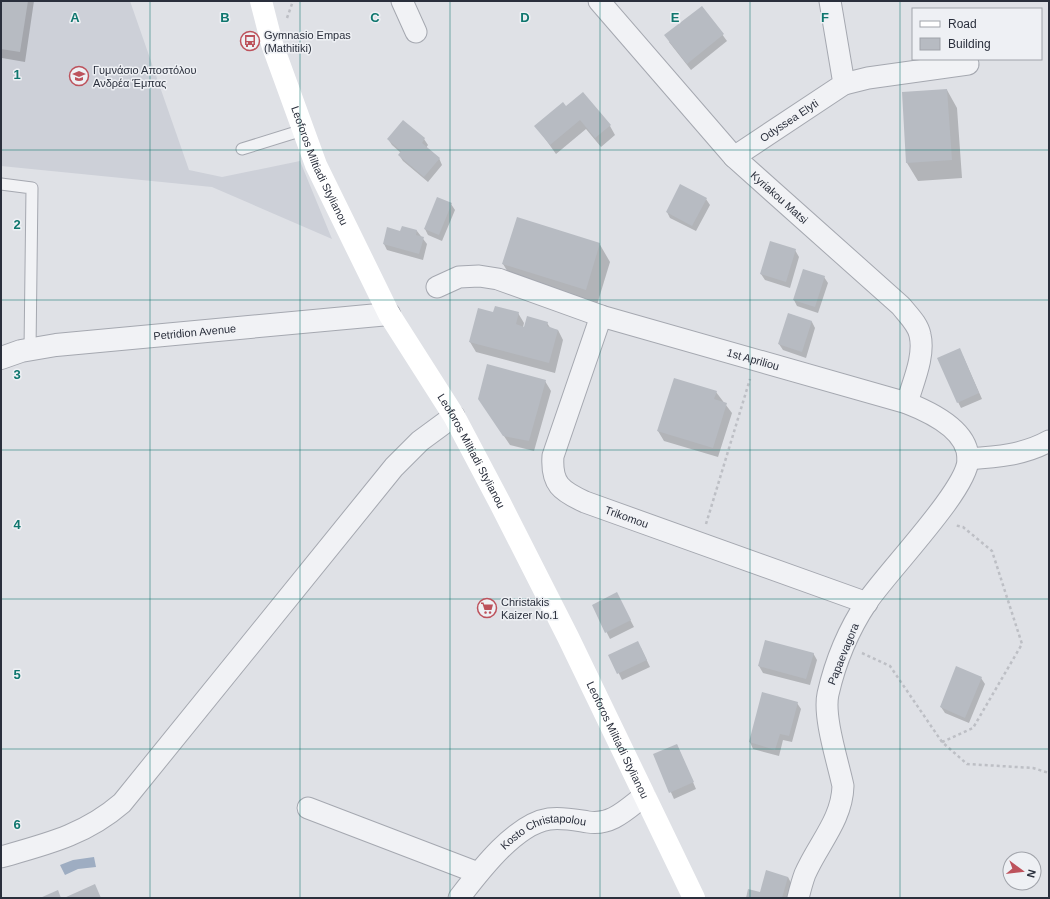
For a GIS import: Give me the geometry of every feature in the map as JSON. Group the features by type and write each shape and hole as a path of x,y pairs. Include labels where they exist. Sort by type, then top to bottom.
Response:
{"main road":[{"name":"Leoforos Miltiadi Stylianou","path":"261,1 272,44 316,165 390,314 454,416 564,630 694,898"}],"street":[{"path":"402,1 416,32"},
{"name":"Kyriakou Matsi","path":"599,1 734,157 901,306 913,320 920,335 921,352 907,403"},
{"path":"830,1 844,84"},
{"name":"Odyssea Elyti","path":"734,157 844,84 868,78 968,64"},
{"name":"1st Apriliou","path":"437,287 460,277 480,276 498,279 601,316 907,403 931,413 947,424 959,435 968,459"},
{"name":"Petridion Avenue","path":"1,358 56,345 390,314"},
{"name":"Trikomou","path":"601,316 553,456 552,471 558,484 566,493 585,502 867,602"},
{"path":"1,858 59,840 85,829 105,819 122,803 394,467 420,441 454,416"},
{"path":"968,459 1002,457 1021,453 1049,441"},
{"name":"Papaevagora","path":"798,898 805,874 837,816 843,799 843,786 826,706 835,670 853,627 867,602 956,489 968,459"},
{"name":"Kosto Christapolou","path":"459,898 478,873 518,834 531,825 548,819 567,819 591,823 606,821 618,817 644,796"},
{"path":"308,808 478,873"}],"lane":[{"path":"242,149 303,130"},
{"path":"1,184 32,188 30,350"}],"path":[{"path":"700,543 756,360"},
{"path":"932,521 963,527 992,551 1022,644 973,728 942,742"},
{"path":"845,646 890,666 942,742 967,764 1033,768 1049,772"}],"shaded area":[{"name":"Γυμνάσιο Αποστόλου Ανδρέα Έμπας","path":"1,1 130,1 189,170 222,177 300,161 332,239 212,187 1,166"}],"water":[{"path":"94,857 96,867 78,869 65,875 60,865 73,860"}],"building":[{"path":"1,1 28,1 20,52 1,49"},
{"path":"702,6 724,34 687,64 664,35"},
{"path":"947,89 952,160 906,163 902,92"},
{"path":"583,92 611,125 595,138 580,120 550,145 534,126 563,102 566,106"},
{"path":"403,120 425,138 422,143 440,158 424,177 398,155 401,151 387,139"},
{"path":"680,184 707,198 692,226 666,212"},
{"path":"437,197 452,203 439,235 424,229"},
{"path":"517,217 600,243 586,290 502,264"},
{"path":"402,226 417,230 416,235 424,237 419,254 383,244 387,227 400,231"},
{"path":"770,241 796,249 786,282 760,274"},
{"path":"803,269 825,276 815,307 793,300"},
{"path":"495,306 519,312 516,324 524,327 527,316 548,322 547,326 558,330 549,363 469,342 478,308 493,312"},
{"path":"788,313 812,321 802,352 778,344"},
{"path":"960,348 979,393 957,403 937,358"},
{"path":"487,364 546,380 529,441 503,436 478,399"},
{"path":"674,378 717,391 714,399 727,403 713,448 657,431"},
{"path":"617,592 631,620 605,633 592,605"},
{"path":"765,640 814,653 806,679 758,666"},
{"path":"638,641 647,660 617,674 608,655"},
{"path":"956,666 982,677 965,718 940,707"},
{"path":"762,692 798,702 789,736 780,734 775,750 749,742"},
{"path":"677,744 694,782 669,793 653,754"},
{"path":"766,870 788,877 782,898 746,898 748,889 760,892"},
{"path":"95,884 101,898 64,898"},
{"path":"58,890 61,898 40,898"}],"place":[{"name":"Gymnasio Empas (Mathitiki)","path":"250,41"},
{"name":"Γυμνάσιο Αποστόλου Ανδρέα Έμπας","path":"79,76"},
{"name":"Christakis Kaizer No.1","path":"487,608"}]}
